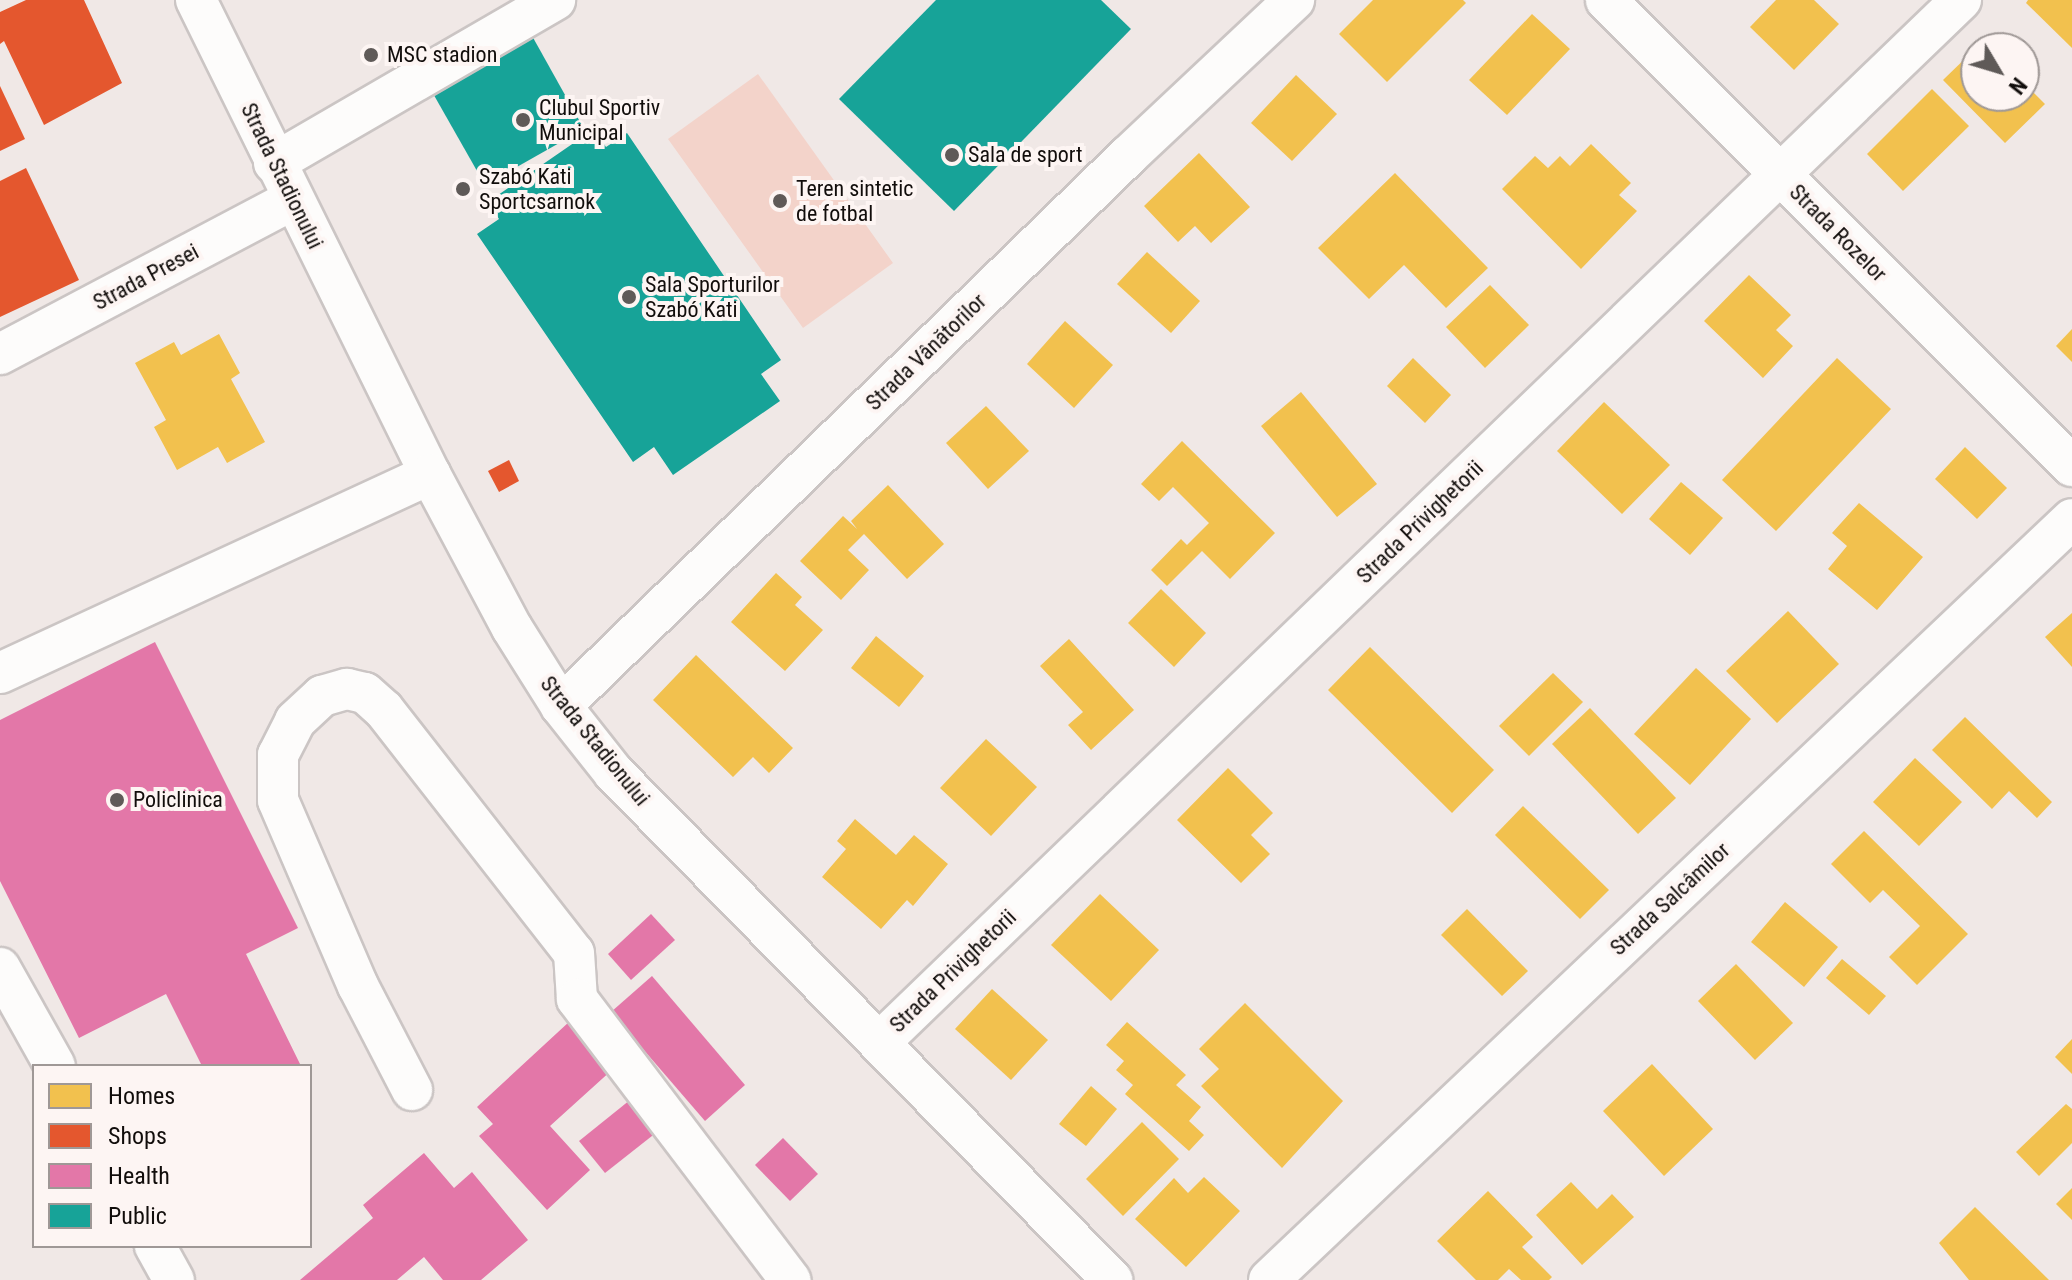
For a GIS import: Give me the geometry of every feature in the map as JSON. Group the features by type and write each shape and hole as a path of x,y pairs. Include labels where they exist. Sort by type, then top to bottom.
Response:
{"street":[{"name":"Strada Stadionului","path":"196,0 292,200 430,474 512,628 561,706 614,773 1112,1280"},
{"path":"274,163 555,0"},
{"name":"Strada Vânătorilor","path":"561,706 1128,156 1294,0"},
{"name":"Strada Rozelor","path":"1606,0 2072,466"},
{"name":"Strada Privighetorii","path":"879,1043 1961,0"},
{"name":"Strada Presei","path":"0,354 292,200"},
{"path":"0,673 430,474"},
{"name":"Strada Salcâmilor","path":"1269,1280 2072,519"},
{"path":"412,1090 358,986 278,800 278,755 295,721 322,696 347,689 365,693 384,710 574,953 577,999 790,1280"},
{"path":"0,968 54,1064"},
{"path":"156,1248 174,1280"}],"shaded area":[{"name":"Teren sintetic de fotbal","path":"758,74 893,263 803,328 668,139"}],"building: Homes":[{"path":"1373,0 1463,0 1466,3 1387,82 1339,34"},
{"path":"1776,0 1814,0 1839,24 1794,70 1750,27"},
{"path":"2028,0 2072,0 2072,48 2026,3"},
{"path":"1532,14 1570,49 1507,115 1469,80"},
{"path":"1960,64 1960,97 1943,80"},
{"path":"1296,75 1337,114 1292,161 1251,123"},
{"path":"1932,89 1969,126 1903,191 1867,154"},
{"path":"1974,112 2037,112 2005,143"},
{"path":"1591,144 1631,183 1619,195 1637,211 1581,269 1502,189 1535,156 1548,168 1560,156 1570,166"},
{"path":"1199,153 1250,207 1211,243 1195,226 1178,242 1144,206"},
{"path":"1395,173 1488,268 1446,308 1404,265 1369,299 1318,248"},
{"path":"1147,252 1200,301 1171,333 1117,284"},
{"path":"1749,275 1791,315 1776,330 1793,346 1763,378 1704,321"},
{"path":"1490,285 1529,325 1485,368 1446,327"},
{"path":"1065,321 1113,365 1074,408 1027,364"},
{"path":"2072,329 2072,362 2056,346"},
{"path":"219,334 240,373 231,379 265,442 227,463 218,447 177,470 154,427 166,420 135,363 174,342 181,355"},
{"path":"1413,358 1451,395 1425,423 1387,386"},
{"path":"1837,358 1891,409 1776,531 1722,480"},
{"path":"1301,392 1377,484 1337,517 1261,426"},
{"path":"1604,402 1670,465 1622,514 1557,451"},
{"path":"986,406 1029,451 988,489 946,443"},
{"path":"1182,441 1275,533 1230,579 1202,551 1167,586 1151,570 1181,539 1187,545 1209,523 1173,487 1159,501 1141,484"},
{"path":"1965,447 2007,488 1977,519 1935,479"},
{"path":"1681,482 1723,518 1690,555 1649,519"},
{"path":"888,485 944,544 907,579 864,534 848,550 869,570 841,600 800,561 843,516 857,529 851,521"},
{"path":"1859,503 1923,557 1877,610 1828,569 1847,546 1832,533"},
{"path":"776,573 802,597 795,605 823,630 785,671 731,622"},
{"path":"1161,589 1206,633 1174,667 1128,623"},
{"path":"1788,611 1839,664 1777,723 1726,671"},
{"path":"2072,613 2072,667 2045,637"},
{"path":"876,636 924,676 899,707 851,668"},
{"path":"1069,639 1134,710 1091,750 1068,725 1083,712 1040,666"},
{"path":"1370,647 1494,770 1452,813 1328,690"},
{"path":"696,655 793,748 769,773 753,757 733,777 653,700"},
{"path":"1696,668 1751,719 1690,785 1634,734"},
{"path":"1553,673 1583,702 1529,756 1499,726"},
{"path":"1590,708 1676,798 1638,834 1552,744"},
{"path":"1965,717 2052,802 2037,818 2009,791 1992,809 1932,750"},
{"path":"986,739 1037,787 991,836 940,788"},
{"path":"1915,758 1962,802 1919,846 1873,802"},
{"path":"1228,768 1273,813 1251,835 1270,854 1241,883 1177,820"},
{"path":"1523,806 1609,890 1580,919 1495,835"},
{"path":"855,819 896,855 914,835 948,864 913,906 907,900 881,929 822,877 846,849 837,841"},
{"path":"1864,831 1968,934 1917,985 1889,957 1920,926 1883,890 1870,903 1831,864"},
{"path":"1100,894 1159,950 1111,1001 1051,945"},
{"path":"1785,902 1838,947 1804,987 1751,942"},
{"path":"1467,909 1528,971 1502,996 1441,935"},
{"path":"1842,959 1886,996 1869,1015 1826,978"},
{"path":"1736,964 1793,1023 1755,1060 1698,1001"},
{"path":"992,989 1048,1040 1011,1080 955,1029"},
{"path":"1245,1003 1343,1101 1282,1168 1201,1086 1219,1069 1199,1049"},
{"path":"1127,1022 1186,1075 1176,1085 1201,1107 1189,1121 1204,1135 1189,1151 1125,1094 1133,1085 1116,1070 1124,1061 1106,1045"},
{"path":"2072,1039 2072,1074 2055,1057"},
{"path":"1652,1064 1713,1129 1664,1176 1603,1111"},
{"path":"1091,1086 1117,1109 1086,1146 1059,1124"},
{"path":"2066,1104 2072,1109 2072,1143 2039,1176 2016,1152"},
{"path":"1142,1122 1179,1159 1123,1216 1086,1179"},
{"path":"1204,1177 1240,1211 1186,1267 1135,1219 1174,1178 1188,1193"},
{"path":"1571,1182 1597,1209 1612,1194 1634,1217 1582,1265 1536,1215"},
{"path":"2072,1188 2072,1220 2056,1204"},
{"path":"1488,1191 1533,1237 1522,1247 1552,1277 1549,1280 1521,1280 1509,1269 1498,1280 1476,1280 1437,1241"},
{"path":"1975,1207 2049,1280 1969,1280 1939,1243"}],"building: Shops":[{"path":"26,0 84,0 122,83 44,125 4,41 0,44 0,12"},
{"path":"0,86 25,139 0,151"},
{"path":"26,168 79,280 0,317 0,181"},
{"path":"509,460 519,481 499,492 488,471"}],"building: Health":[{"name":"Policlinica","path":"155,642 298,928 246,954 300,1064 201,1064 166,994 79,1038 0,881 0,720"},
{"path":"651,914 675,940 631,980 608,954"},
{"path":"652,976 745,1085 705,1121 611,1012"},
{"path":"570,1021 613,1069 550,1126 590,1170 547,1210 479,1136 493,1124 477,1107"},
{"path":"630,1100 657,1132 605,1173 579,1141"},
{"path":"783,1138 818,1174 790,1201 755,1165"},
{"path":"424,1153 454,1188 472,1172 528,1240 481,1280 443,1280 424,1257 397,1280 300,1280 373,1218 363,1205"}],"building: Public":[{"name":"Sala de sport","path":"936,0 1101,0 1131,29 954,211 839,99"},
{"path":"531,34 584,129 485,185 431,90"},
{"name":"Sala Sporturilor Szabó Kati","path":"594,129 606,147 627,133 781,360 761,374 780,401 673,475 654,447 633,462 477,234 499,219 488,202"}],"place":[{"name":"MSC stadion","path":"371,55"},
{"name":"Clubul Sportiv Municipal","path":"523,120"},
{"name":"Sala de sport","path":"952,155"},
{"name":"Szabó Kati Sportcsarnok","path":"463,189"},
{"name":"Teren sintetic de fotbal","path":"780,201"},
{"name":"Sala Sporturilor Szabó Kati","path":"629,297"},
{"name":"Policlinica","path":"117,800"}]}
